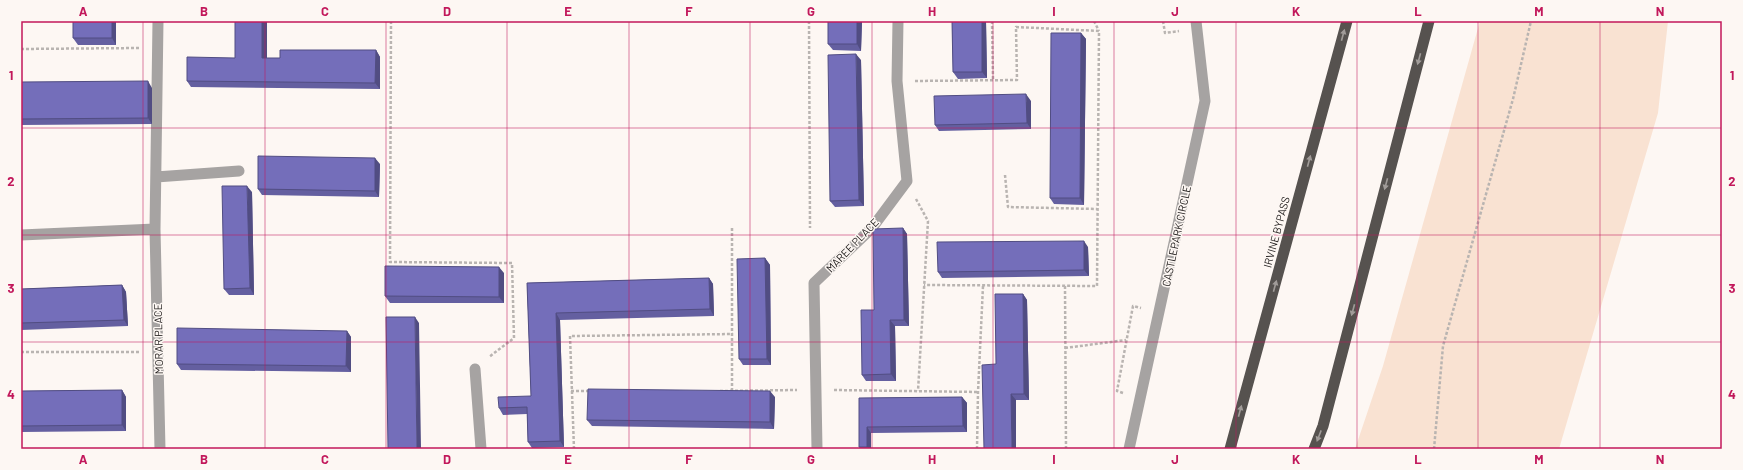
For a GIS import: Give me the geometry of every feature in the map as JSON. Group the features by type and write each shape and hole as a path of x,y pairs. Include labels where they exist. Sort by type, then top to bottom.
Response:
{"highway":[{"name":"IRVINE BYPASS","path":"1230,449 1347,21"},
{"path":"1314,449 1323,426 1429,21"}],"street":[{"name":"MORAR PLACE","path":"158,21 155,228 160,449"},
{"path":"898,21 897,81 906,181"},
{"name":"CASTLEPARK CIRCLE","path":"1130,449 1205,101 1196,21"},
{"path":"156,176 239,171"},
{"name":"MAREE PLACE","path":"817,449 814,284 872,228 906,181"},
{"path":"21,235 155,228"},
{"path":"475,369 481,449"}],"path":[{"path":"391,21 390,262 512,263 514,338 475,369"},
{"path":"809,21 810,228"},
{"path":"992,21 993,81"},
{"path":"924,285 1097,286 1098,31 1094,21"},
{"path":"1434,449 1443,346 1513,99 1531,21"},
{"path":"897,81 1017,80 1016,27 1098,31"},
{"path":"21,49 158,48"},
{"path":"1005,174 1008,207 1097,209"},
{"path":"906,181 928,221 918,391"},
{"path":"732,228 732,390"},
{"path":"977,449 983,286"},
{"path":"1065,286 1066,449"},
{"path":"1141,396 1117,391 1133,306 1159,312"},
{"path":"574,449 570,336 733,334"},
{"path":"1065,348 1126,340"},
{"path":"21,352 158,352"},
{"path":"717,390 978,392"},
{"path":"571,391 594,391"}],"shaded area":[{"path":"1480,21 1668,21 1658,113 1559,449 1355,449 1383,366"}],"building":[{"path":"73,21 112,21 112,38 73,38"},
{"path":"235,21 262,21 262,58 280,58 280,50 376,50 375,83 187,81 187,57 235,58"},
{"path":"828,21 857,21 857,44 828,44"},
{"path":"952,21 982,21 982,72 953,72"},
{"path":"1051,33 1081,33 1080,198 1050,198"},
{"path":"856,54 859,200 830,201 828,55"},
{"path":"148,81 148,118 21,119 21,82"},
{"path":"1026,94 1027,123 935,125 934,96"},
{"path":"258,156 375,158 375,191 258,189"},
{"path":"222,186 247,186 250,288 224,289"},
{"path":"903,228 904,320 890,320 891,374 862,375 861,310 874,310 873,229"},
{"path":"1084,241 1084,270 938,272 937,242"},
{"path":"765,258 767,359 739,359 737,259"},
{"path":"385,266 499,267 499,297 385,296"},
{"path":"709,278 710,309 556,313 560,441 528,442 527,407 499,408 498,397 531,396 527,283"},
{"path":"122,285 124,320 21,323 21,289"},
{"path":"995,294 1023,294 1024,394 1011,394 1012,449 984,449 982,365 996,364"},
{"path":"386,317 415,317 417,449 388,449"},
{"path":"177,328 347,331 346,366 177,364"},
{"path":"588,389 770,391 770,422 587,420"},
{"path":"122,390 122,425 21,426 21,391"},
{"path":"962,397 963,426 867,427 867,447 859,447 859,398"}]}
